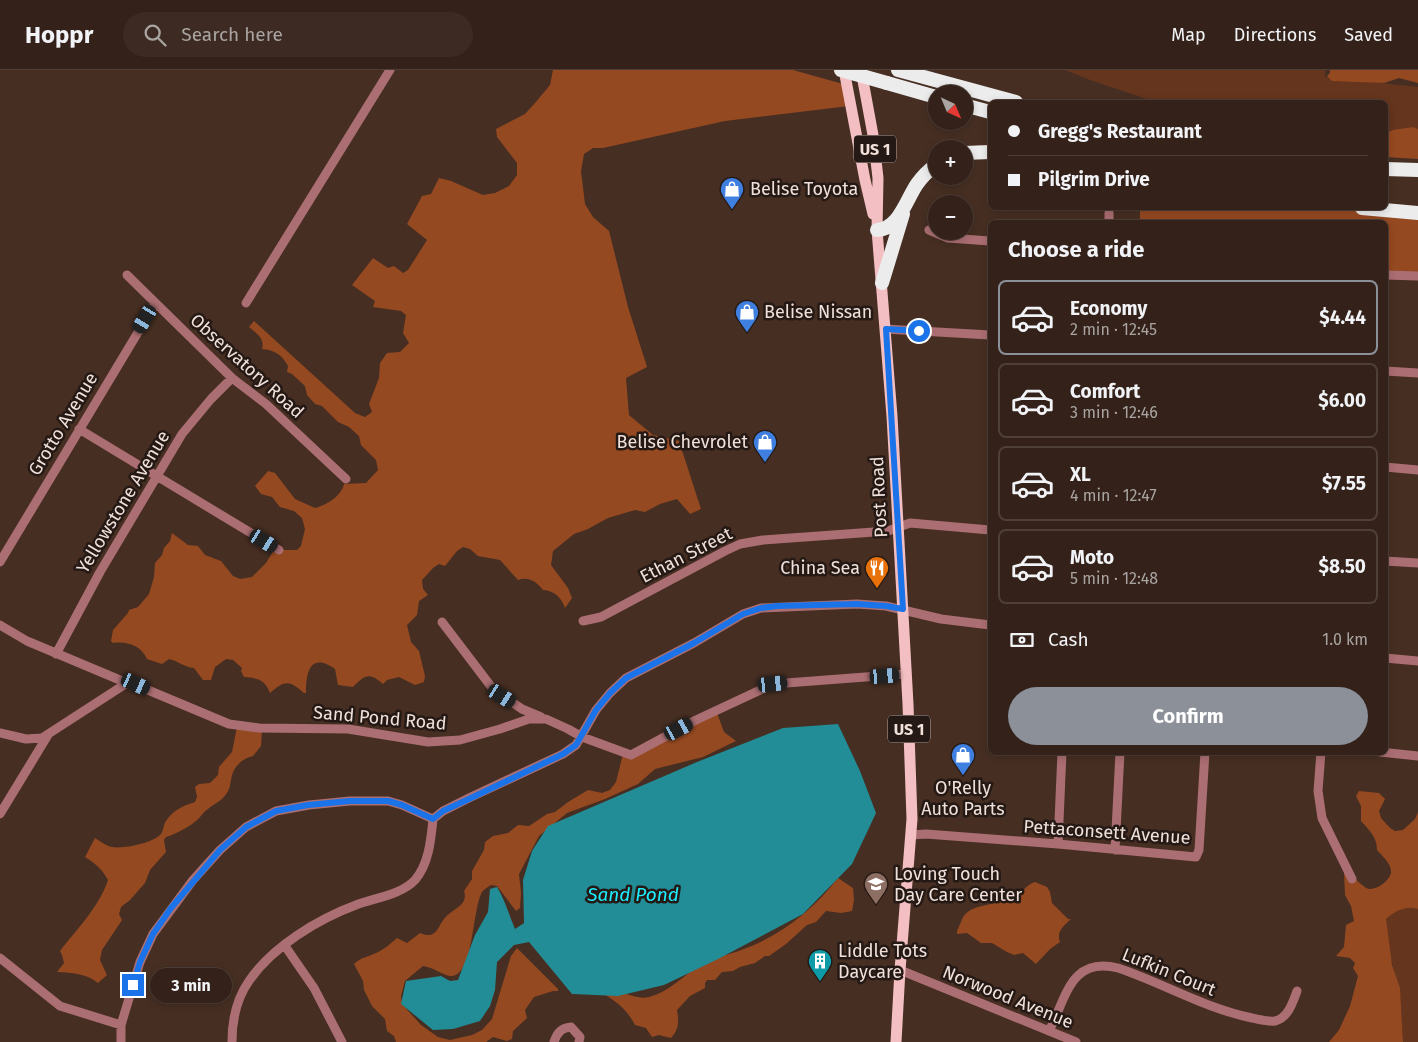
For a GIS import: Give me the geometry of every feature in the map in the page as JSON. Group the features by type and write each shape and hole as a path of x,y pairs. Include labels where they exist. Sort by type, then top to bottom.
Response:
{"highway":[{"path":"843,70 928,95"},
{"path":"898,70 1009,100"},
{"path":"973,107 988,111"},
{"path":"973,153 988,152"},
{"path":"1388,169 1418,170"},
{"path":"877,230 886,228 894,222 907,200 928,172"},
{"path":"882,283 907,200"},
{"path":"1384,210 1418,213"}],"main road":[{"name":"Post Road","path":"843,70 877,230"},
{"name":"Post Road","path":"861,70 873,135 878,178 877,230 886,329 899,527 910,752 911,835 896,1042"},
{"name":"Post Road","path":"888,1042 899,1002"}],"street":[{"path":"246,303 390,70"},
{"path":"973,240 988,241"},
{"name":"Observatory Road","path":"127,275 232,378 266,404 346,479"},
{"path":"1388,275 1418,276"},
{"name":"Grotto Avenue","path":"0,562 155,304"},
{"path":"886,329 988,335"},
{"path":"1388,371 1418,373"},
{"name":"Yellowstone Avenue","path":"56,654 100,572 190,424 232,378"},
{"path":"79,429 279,550"},
{"path":"1388,467 1418,470"},
{"name":"Ethan Street","path":"583,621 601,617 740,544 763,540 888,531 914,523 988,530"},
{"path":"1388,561 1418,563"},
{"path":"232,1042 232,1031 237,1006 249,981 272,956 295,937 323,920 355,905 398,891 414,881 423,868 433,819 443,811 563,754 576,745 596,710 626,678 694,643 743,614 761,608 857,604 886,606 940,619 988,625"},
{"path":"442,622 493,689 522,709 546,719"},
{"name":"Sand Pond Road","path":"0,625 27,641 56,654 127,683 136,684 229,724 259,728 348,728 428,742 460,740 500,729 529,718 546,719 582,737 631,755 742,697 773,684 905,674"},
{"path":"1388,658 1418,660"},
{"path":"0,733 26,739 42,738 127,683"},
{"path":"0,814 50,733"},
{"path":"1388,753 1418,756"},
{"path":"1058,844 1062,755"},
{"path":"1115,850 1120,755"},
{"name":"Pettaconsett Avenue","path":"911,835 926,834 1058,844 1196,857 1199,850 1205,755"},
{"path":"1321,755 1318,791 1322,818 1352,879"},
{"path":"121,1042 121,1025 140,962 153,934 194,880 220,850 246,827 276,811 308,805 350,801 388,801 433,819"},
{"path":"285,946 314,988 342,1042"},
{"path":"0,958 60,1006 121,1025"},
{"name":"Lufkin Court","path":"1049,1031 1072,981 1083,970 1097,966 1105,965 1118,968 1228,1013 1262,1020 1275,1021 1284,1015 1292,1005 1297,991"},
{"name":"Norwood Avenue","path":"900,970 1076,1042"},
{"path":"554,1042 558,1033 564,1028 571,1027 580,1037 580,1042"}],"shaded area":[{"path":"553,70 793,70 843,84 849,106 725,121 603,148 593,148 584,154 581,171 585,204 593,217 609,231 628,307 647,367 626,378 629,415 653,435 679,441 701,509 690,514 677,499 660,504 645,512 635,510 608,518 574,534 553,551 551,565 568,588 572,598 565,608 557,595 543,590 532,581 526,579 518,580 500,560 478,556 470,549 463,547 457,551 445,566 439,564 422,580 423,589 428,595 419,601 417,615 407,625 411,642 419,651 425,676 424,682 415,685 399,677 387,680 383,684 367,676 353,687 338,685 335,669 327,664 320,663 311,667 307,678 306,693 287,683 270,693 266,685 260,680 244,677 241,671 242,668 233,660 226,659 215,667 211,680 203,680 194,668 169,659 162,664 147,659 141,650 133,645 113,643 111,641 113,630 129,610 138,607 149,594 154,577 155,563 170,541 172,533 188,545 198,546 205,555 221,561 233,576 240,579 252,577 266,563 274,550 297,550 301,546 305,529 302,518 294,511 280,507 272,497 261,494 255,486 268,471 275,473 295,499 315,508 332,500 340,493 344,484 366,483 378,470 376,460 361,445 359,436 349,427 338,422 322,406 315,404 307,395 305,386 287,372 288,366 283,359 274,352 262,349 261,339 249,327 254,321 355,413 365,417 372,412 369,404 379,378 380,363 387,353 400,352 409,343 403,333 406,315 401,311 373,307 375,301 352,285 373,258 388,268 394,266 403,273 408,270 427,240 407,224 422,196 431,194 439,178 451,181 483,195 495,193 509,186 517,175 517,163 497,137 496,129 525,114 550,85"},
{"path":"1065,70 1325,70 1325,77 1418,87 1418,141 1388,139 1388,100 1150,100"},
{"path":"1330,70 1418,70 1418,83 1399,78 1384,83 1332,81 1327,76"},
{"path":"1413,127 1418,129 1418,159 1388,157 1388,132"},
{"path":"1140,210 1388,210 1418,213 1418,276 1388,273 1388,220 1140,220"},
{"path":"717,713 724,732 736,741 703,757 655,769 638,784 567,813 539,836 519,874 520,908 516,911 497,886 491,885 482,892 476,912 469,953 465,965 459,973 449,976 423,966 405,981 401,996 402,1004 421,1025 438,1037 450,1040 472,1035 482,1030 492,1019 511,956 517,948 558,991 534,997 525,1010 527,1018 513,1031 512,1039 507,1041 493,1037 486,1042 396,1042 394,1036 387,1031 385,1019 372,1006 364,990 363,981 354,964 362,958 382,950 397,938 407,943 420,933 425,935 433,934 444,919 462,904 465,896 464,891 472,879 472,871 484,850 485,842 493,836 508,833 518,825 529,826 547,814 555,812 588,790 602,793 610,790 616,782 623,754"},
{"path":"237,727 262,730 261,746 253,756 241,761 236,767 229,789 224,797 206,810 191,825 166,837 164,840 166,852 150,870 145,883 121,907 119,914 122,920 102,950 100,960 107,975 98,983 84,975 57,972 64,963 60,951 93,909 108,880 98,867 85,857 95,838 108,846 117,847 144,843 160,835 165,823 175,811 195,802 197,797 195,787 199,784 210,783 218,775 219,767 232,752"},
{"path":"1359,791 1379,793 1385,799 1379,811 1381,818 1395,831 1403,830 1415,819 1418,812 1418,909 1401,909 1386,919 1392,965 1400,988 1403,1042 1329,1042 1339,1030 1350,1006 1358,976 1353,968 1355,963 1350,958 1336,956 1344,947 1346,925 1354,921 1351,906 1345,895 1344,872 1348,872 1369,889 1381,885 1391,873 1388,863 1377,850 1374,837 1361,821 1361,806 1356,796"},
{"path":"838,878 853,888 854,900 852,911 841,913 826,911 816,922 807,925 769,956 765,956 755,963 733,971 722,972 715,980 707,980 705,988 690,996 677,1010 678,1025 676,1032 671,1038 659,1035 652,1037 646,1028 635,1025 623,1008 601,990 613,990 643,998 665,991 708,961 758,943 784,929 819,900"},
{"path":"1035,882 1047,887 1052,903 1068,919 1071,919 1063,926 1060,932 1060,942 1050,949 1036,964 1023,953 1014,955 992,943 981,943 967,933 957,934 963,917 970,910 995,903 996,896 1006,897 1015,895"},
{"path":"1410,905 1418,909 1418,1042 1403,1042 1400,995 1378,908"}],"water":[{"name":"Sand Pond","path":"838,724 860,771 876,813 852,864 803,914 664,985 618,996 572,994 529,942 514,945 497,962 495,990 490,1006 480,1021 453,1029 433,1030 401,1004 406,981 441,976 450,981 458,980 475,935 488,912 490,889 497,887 515,929 524,923 523,880 532,851 548,826 697,762 783,728"}],"place":[{"name":"Belise Toyota","path":"732,210"},
{"name":"Belise Nissan","path":"747,333"},
{"name":"Belise Chevrolet","path":"765,463"},
{"name":"China Sea","path":"877,589"},
{"name":"O'Relly Auto Parts","path":"963,776"},
{"name":"Loving Touch Day Care Center","path":"876,905"},
{"name":"Liddle Tots Daycare","path":"820,982"}],"route":[{"path":"133,985 140,962 153,934 194,880 220,850 246,827 276,811 308,805 350,801 388,801 433,819 443,811 563,754 576,745 596,710 626,678 694,643 743,614 761,608 777,606 857,604 903,609 886,329 919,331"}]}
